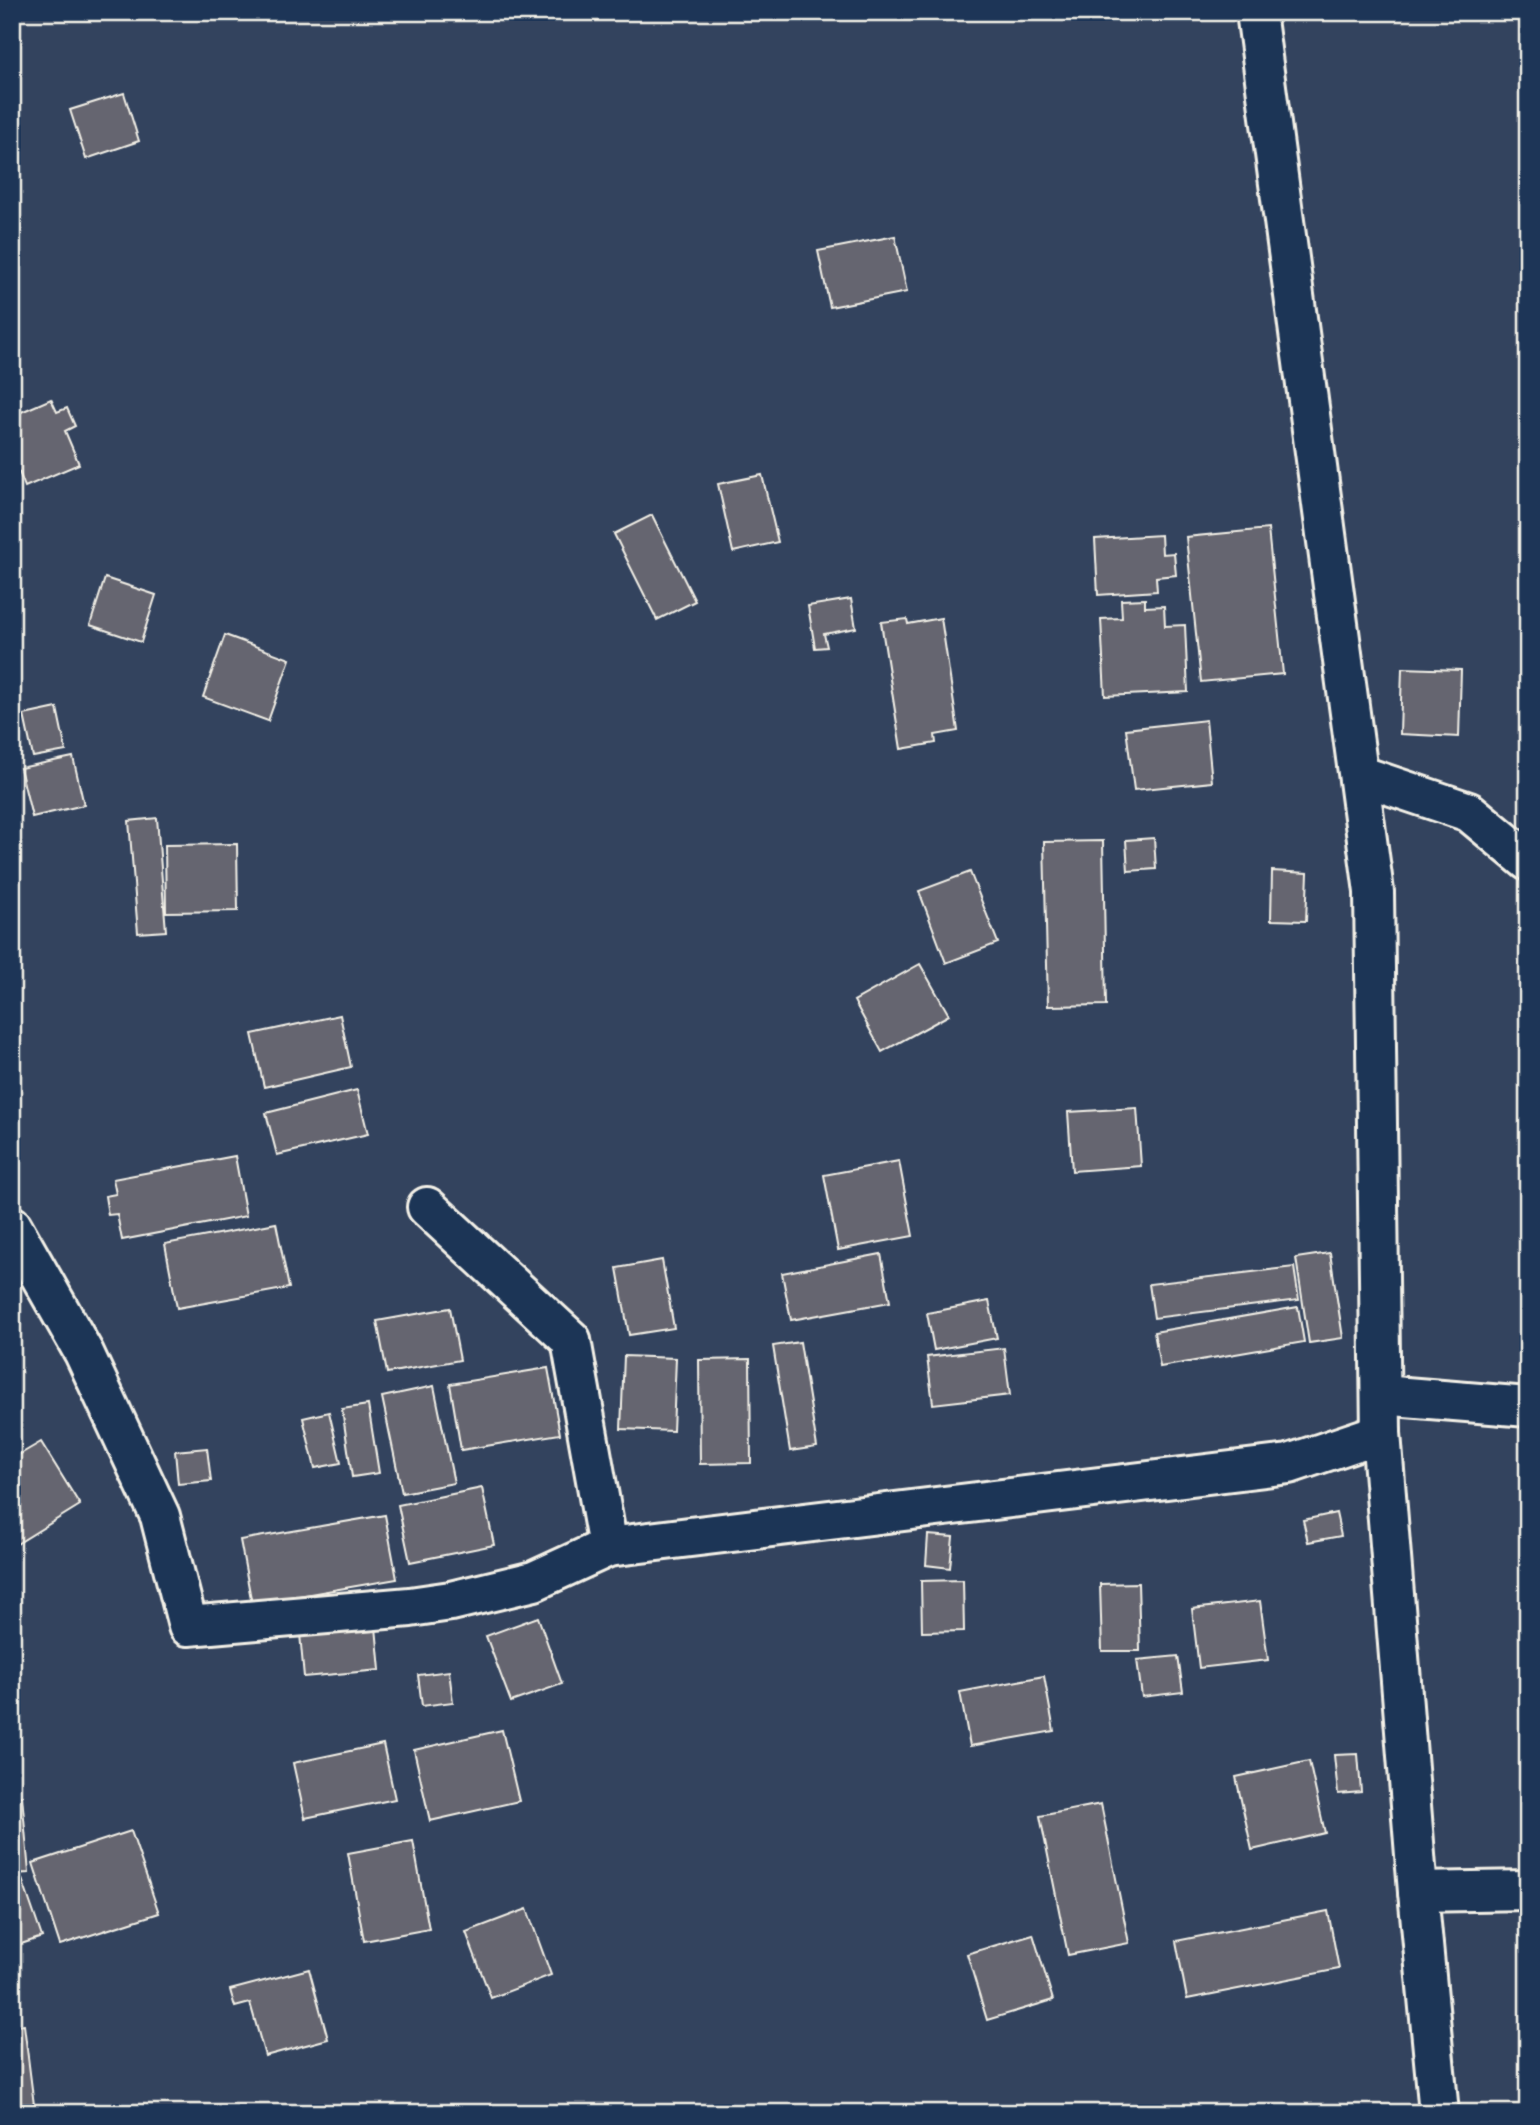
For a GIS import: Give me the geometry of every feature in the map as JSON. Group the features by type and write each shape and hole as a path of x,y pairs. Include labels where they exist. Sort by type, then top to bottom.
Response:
{"street":[{"path":"1256,12 1374,892 1381,1414 1418,1892 1439,2113"},
{"path":"1359,775 1469,812 1528,862"},
{"path":"427,1208 571,1340 608,1547"},
{"path":"12,1226 84,1353 160,1516 188,1626 451,1601 534,1581 608,1547 1289,1464 1381,1414 1528,1407"},
{"path":"1418,1892 1528,1890"}],"building":[{"path":"12,16 20,46 12,48"},
{"path":"124,93 139,141 86,159 70,110"},
{"path":"895,236 907,292 830,307 818,251"},
{"path":"51,399 57,412 67,408 75,426 65,431 79,464 25,487 19,472 12,475 12,416"},
{"path":"762,475 778,542 733,552 718,484"},
{"path":"652,515 695,601 657,620 614,534"},
{"path":"1268,529 1283,674 1201,682 1186,537"},
{"path":"1161,535 1162,554 1174,553 1176,575 1156,577 1157,591 1098,595 1095,539"},
{"path":"105,578 156,595 141,642 90,625"},
{"path":"851,599 856,628 824,634 827,647 815,648 808,606"},
{"path":"1145,599 1145,607 1164,606 1165,626 1185,625 1188,692 1105,696 1101,619 1122,618 1121,600"},
{"path":"941,618 958,731 935,735 936,743 901,749 881,622 907,619 908,624"},
{"path":"225,635 290,659 268,721 203,697"},
{"path":"1402,668 1461,670 1459,737 1400,734"},
{"path":"57,708 66,751 33,757 24,715"},
{"path":"1206,720 1212,782 1134,790 1126,729"},
{"path":"73,757 84,805 32,817 20,768"},
{"path":"157,818 166,931 138,933 129,821"},
{"path":"1154,838 1156,869 1128,871 1126,840"},
{"path":"1103,841 1106,1005 1048,1006 1044,842"},
{"path":"237,844 238,911 166,912 165,845"},
{"path":"1272,871 1308,873 1306,921 1271,920"},
{"path":"970,872 998,943 946,963 919,891"},
{"path":"920,964 949,1015 882,1052 854,1001"},
{"path":"340,1015 351,1067 264,1087 252,1034"},
{"path":"357,1090 368,1134 277,1155 266,1113"},
{"path":"1137,1108 1141,1166 1072,1171 1068,1112"},
{"path":"235,1156 246,1216 122,1240 117,1214 108,1215 105,1196 116,1194 113,1179"},
{"path":"899,1161 913,1236 838,1250 824,1175"},
{"path":"276,1223 289,1288 177,1308 165,1244"},
{"path":"1330,1253 1343,1338 1309,1343 1296,1258"},
{"path":"881,1254 890,1302 791,1320 782,1273"},
{"path":"662,1260 674,1328 629,1335 617,1268"},
{"path":"1294,1267 1299,1300 1154,1318 1149,1284"},
{"path":"989,1301 997,1338 934,1350 927,1313"},
{"path":"1298,1307 1304,1342 1160,1367 1154,1332"},
{"path":"450,1308 460,1360 387,1373 377,1321"},
{"path":"800,1342 817,1447 790,1451 773,1346"},
{"path":"1004,1348 1010,1395 933,1404 927,1357"},
{"path":"624,1356 676,1358 673,1431 621,1429"},
{"path":"750,1359 751,1463 700,1464 699,1360"},
{"path":"548,1368 560,1434 461,1450 450,1384"},
{"path":"434,1386 454,1483 402,1493 382,1397"},
{"path":"368,1405 379,1473 352,1477 342,1409"},
{"path":"329,1412 341,1463 315,1468 303,1418"},
{"path":"41,1442 80,1505 12,1547 12,1459"},
{"path":"207,1448 211,1481 178,1484 175,1451"},
{"path":"482,1488 494,1545 410,1562 398,1505"},
{"path":"1336,1513 1341,1536 1308,1542 1303,1520"},
{"path":"385,1515 397,1579 252,1604 240,1540"},
{"path":"928,1535 953,1537 950,1568 926,1565"},
{"path":"963,1580 964,1631 922,1632 921,1581"},
{"path":"1138,1583 1140,1651 1102,1651 1100,1584"},
{"path":"1260,1601 1268,1660 1199,1668 1192,1609"},
{"path":"538,1617 562,1684 511,1702 486,1636"},
{"path":"376,1627 380,1670 304,1677 300,1634"},
{"path":"1178,1656 1183,1692 1142,1697 1137,1660"},
{"path":"449,1671 453,1702 422,1706 418,1675"},
{"path":"1044,1676 1054,1731 970,1746 960,1692"},
{"path":"502,1730 519,1801 430,1821 414,1750"},
{"path":"383,1744 395,1799 305,1818 293,1763"},
{"path":"1358,1754 1361,1792 1338,1794 1334,1755"},
{"path":"1309,1761 1325,1833 1252,1850 1236,1777"},
{"path":"22,1796 29,1873 12,1874 12,1797"},
{"path":"1101,1804 1129,1943 1068,1955 1040,1816"},
{"path":"131,1831 159,1913 60,1945 33,1863"},
{"path":"413,1841 429,1929 364,1941 348,1853"},
{"path":"22,1879 42,1937 12,1947 12,1883"},
{"path":"527,1909 551,1975 491,1998 466,1932"},
{"path":"1328,1911 1339,1969 1187,1999 1176,1941"},
{"path":"1033,1934 1053,2000 987,2020 967,1954"},
{"path":"309,1969 328,2039 265,2056 250,2003 235,2007 230,1990"},
{"path":"24,2025 35,2113 12,2113 12,2026"}]}
